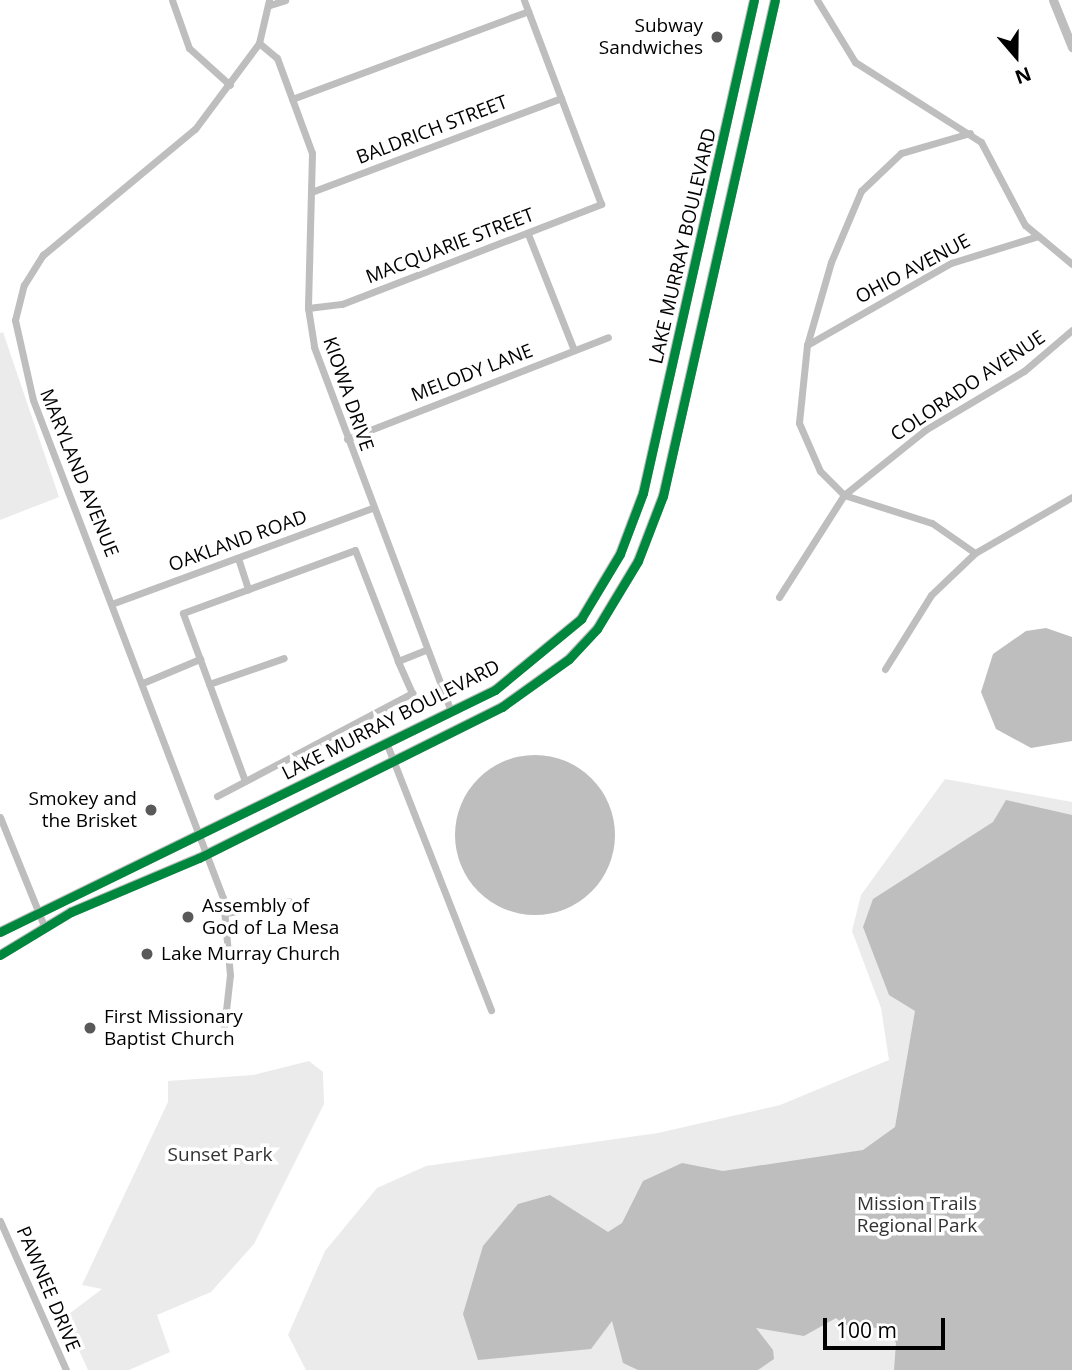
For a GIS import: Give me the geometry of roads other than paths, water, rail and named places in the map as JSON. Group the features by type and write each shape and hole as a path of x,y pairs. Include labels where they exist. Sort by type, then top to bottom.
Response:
{"main road":[{"name":"LAKE MURRAY BOULEVARD","path":"0,932 37,909 202,836 386,741 451,711 535,663 600,592 643,493 729,128 754,0"},
{"name":"LAKE MURRAY BOULEVARD","path":"0,955 44,926 208,854 527,691 569,659 617,601 663,496 749,128 775,0"},
{"path":"729,128 749,128"},
{"path":"699,258 718,262"}],"street":[{"path":"172,0 189,48 230,85"},
{"path":"270,3 285,0"},
{"path":"524,0 561,98"},
{"path":"817,0 855,62 970,134 1038,236 1072,264"},
{"path":"1053,0 1072,47"},
{"name":"MARYLAND AVENUE","path":"223,1037 230,975 226,913 202,836 145,682 33,400 16,344 17,308 29,274 51,246 165,157 230,85 259,43 270,3"},
{"path":"292,99 528,11"},
{"name":"KIOWA DRIVE","path":"259,43 277,58 312,153 314,191 308,308 321,372 451,711"},
{"name":"BALDRICH STREET","path":"314,191 561,98"},
{"name":"MACQUARIE STREET","path":"308,308 342,304 601,204 561,98"},
{"path":"970,134 911,148 868,182 831,262 807,345 799,423 820,471 844,495 932,523 975,553"},
{"path":"528,234 574,349"},
{"name":"OHIO AVENUE","path":"807,345 951,263 1038,236"},
{"name":"COLORADO AVENUE","path":"779,597 844,495 925,430 1024,371 1072,330"},
{"name":"MELODY LANE","path":"347,439 608,337"},
{"path":"885,669 931,595 975,553 1072,497"},
{"name":"OAKLAND ROAD","path":"114,603 372,508"},
{"path":"217,796 412,694 355,550 183,613 245,781"},
{"path":"238,558 248,589"},
{"path":"398,661 427,649"},
{"path":"209,684 284,658"},
{"path":"145,682 200,659"},
{"path":"386,741 491,1010"},
{"path":"0,817 44,926"},
{"path":"226,913 289,901"},
{"name":"PAWNEE DRIVE","path":"0,1221 66,1370"}],"place":[{"name":"Subway Sandwiches","path":"717,37"},
{"name":"Smokey and the Brisket","path":"151,810"},
{"name":"Assembly of God of La Mesa","path":"188,917"},
{"name":"Lake Murray Church","path":"147,954"},
{"name":"First Missionary Baptist Church","path":"90,1028"}],"park label":[{"name":"Sunset Park","path":"220,1155"},
{"name":"Mission Trails Regional Park","path":"917,1215"}]}
